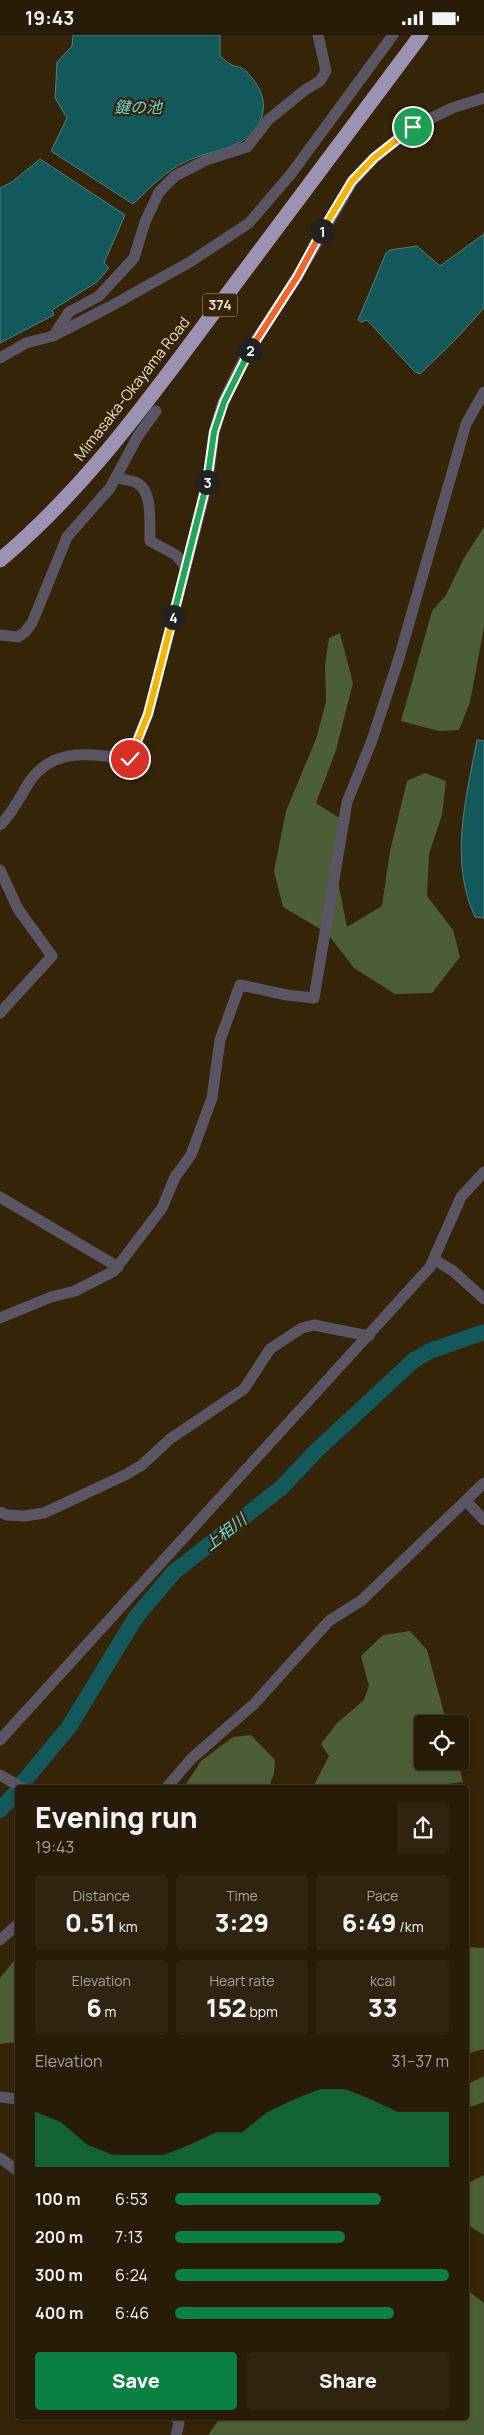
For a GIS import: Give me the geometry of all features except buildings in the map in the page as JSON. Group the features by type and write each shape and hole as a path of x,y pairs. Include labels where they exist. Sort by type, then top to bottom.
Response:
{"highway":[{"name":"Mimasaka-Okayama Road","path":"0,555 83,464 140,396 409,35"},
{"name":"Mimasaka-Okayama Road","path":"0,560 36,528 64,499 146,404 421,35"}],"street":[{"path":"53,336 69,312 99,296 134,258 145,222 159,192 174,176 206,160 247,147 268,120 305,90 320,81 326,71 318,35"},
{"path":"0,359 26,343 53,336 190,262 249,223 291,174 392,35"},
{"path":"0,825 30,780 50,761 79,753 130,759 148,714 186,567 208,480 214,432 224,402 245,357 297,277 352,181 374,158 413,127 445,111 484,97"},
{"path":"0,1318 51,1297 75,1291 118,1267 162,1208 175,1177 191,1155 212,1098 220,1040 240,985 287,995 314,998 347,802 371,743 399,658 466,425 484,391"},
{"path":"0,635 18,637 26,632 32,623 67,537 110,487 138,436 156,411"},
{"path":"116,478 136,482 145,488 148,500 150,541 176,555 186,567"},
{"path":"0,869 18,909 52,956 0,1013"},
{"path":"0,1740 369,1336 435,1260 461,1197 484,1172"},
{"path":"0,1197 118,1267"},
{"path":"435,1260 453,1271 484,1299"},
{"path":"0,1512 7,1515 25,1516 44,1513 125,1475 142,1465 170,1439 244,1389 270,1349 302,1327 314,1325 369,1336"},
{"path":"169,1785 192,1758 254,1704 329,1621 362,1600 484,1483"},
{"path":"466,1501 484,1520"},
{"path":"0,1775 17,1785"},
{"path":"0,1940 15,1927"},
{"path":"0,2097 15,2099"},
{"path":"0,2159 15,2169"},
{"path":"176,2435 179,2423 178,2420"}],"green space":[{"path":"484,527 484,627 470,702 459,730 439,731 401,721 432,611 446,595 464,558"},
{"path":"340,633 353,683 336,750 316,803 338,817 346,816 338,882 347,927 382,906 390,851 407,781 425,773 446,781 442,815 429,854 427,896 453,930 460,957 432,993 395,994 354,968 327,933 283,907 274,871 286,811 316,739 326,702 325,665 329,638"},
{"path":"410,1631 427,1650 445,1715 414,1715 414,1770 460,1770 463,1782 440,1785 314,1785 329,1756 321,1744 337,1723 364,1700 369,1686 361,1656 383,1635"},
{"path":"251,1735 275,1760 274,1773 270,1785 185,1785 201,1761 233,1737"},
{"path":"469,1947 484,1948 484,2049 469,2053"},
{"path":"15,1959 15,2042 0,2044 0,1978"},
{"path":"484,2076 484,2102 469,2107 469,2084"},
{"path":"484,2175 484,2235 469,2226 469,2182"},
{"path":"469,2291 484,2303 484,2435 208,2435 219,2420 469,2420"}],"water":[{"name":"鍵の池","path":"73,35 220,35 220,56 230,64 246,71 260,92 263,109 257,127 250,136 241,142 198,157 172,169 133,204 51,151 67,118 55,98 57,62 72,46"},
{"path":"40,159 125,215 104,263 109,268 97,282 52,310 54,315 0,343 0,188 12,182"},
{"path":"484,234 484,308 420,374 415,372 367,320 361,322 358,320 386,253 390,250 417,246 440,266"},
{"path":"477,740 484,741 484,918 475,917 467,896 461,852 468,784"}],"waterway":[{"name":"上相川","path":"21,1785 69,1727 136,1617 174,1572 281,1488 316,1451 414,1360 430,1351 484,1332"},
{"name":"上相川","path":"0,1810 15,1793"}],"route":[{"path":"130,759 148,714 208,480 214,432 224,402 245,357 297,277 352,181 374,158 413,127"}]}
